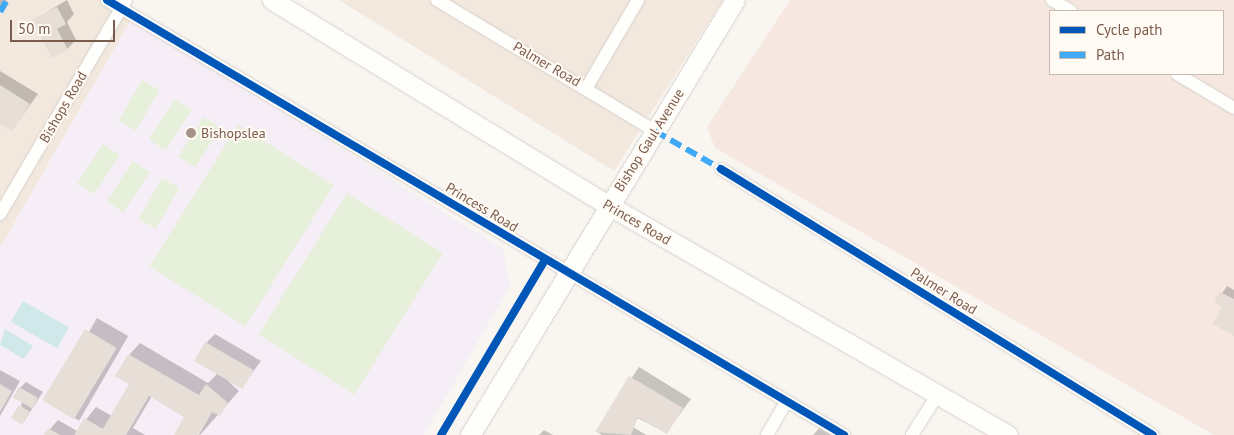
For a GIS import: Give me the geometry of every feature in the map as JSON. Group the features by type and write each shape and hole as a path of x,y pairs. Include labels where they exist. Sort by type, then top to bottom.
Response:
{"main road":[{"name":"Princes Road","path":"272,0 608,205 1008,435"},
{"name":"Bishop Gaul Avenue","path":"470,435 608,205 735,0"}],"street":[{"name":"Princess Road","path":"107,0 123,4 567,273 844,435"},
{"name":"Palmer Road","path":"437,0 587,87 655,130"},
{"path":"587,87 638,0"},
{"path":"1052,0 1069,10"},
{"name":"Bishops Road","path":"0,214 123,4"},
{"path":"1179,75 1234,108"},
{"name":"Palmer Road","path":"721,169 1153,435"},
{"path":"912,435 938,394"},
{"path":"768,435 787,401"}],"shaded area":[{"path":"0,0 103,0 132,18 0,248"},
{"path":"339,0 723,0 614,171"},
{"path":"790,0 1234,0 1234,435 1214,435 715,148 707,127"},
{"name":"Bishopslea","path":"132,18 503,249 510,286 424,435 0,435 0,248"}],"green space":[{"path":"142,80 159,90 136,131 118,121"},
{"path":"175,99 192,110 166,150 149,139"},
{"path":"204,117 221,128 195,167 178,156"},
{"path":"238,125 334,185 245,327 150,267"},
{"path":"103,144 120,155 94,194 77,183"},
{"path":"133,161 150,172 124,212 107,201"},
{"path":"162,178 179,188 156,229 138,219"},
{"path":"347,193 443,253 354,395 259,335"}],"water":[{"path":"23,301 69,328 57,348 11,322"},
{"path":"5,329 33,346 24,359 0,345"}],"building":[{"path":"57,7 66,24 57,29 68,50 52,58 32,20"},
{"path":"0,85 30,104 12,131 0,124"},
{"path":"1220,292 1234,299 1234,336 1213,324 1222,307 1214,302"},
{"path":"85,329 117,348 74,419 42,400"},
{"path":"205,342 253,370 242,389 194,361"},
{"path":"128,354 199,395 206,384 228,403 220,416 212,412 199,435 174,435 184,417 149,396 126,435 74,435 84,418 103,429 129,384 115,376"},
{"path":"629,376 683,408 667,434 638,417 631,435 595,432"},
{"path":"0,384 12,391 0,412"},
{"path":"19,387 38,398 32,408 13,397"},
{"path":"19,405 30,412 22,425 11,418"},
{"path":"48,428 60,435 44,435"}],"marked path":[{"path":"0,12 7,0"},
{"path":"655,131 721,169"}],"cycle path":[{"path":"107,0 844,435"},
{"path":"721,169 1153,435"},
{"path":"441,435 545,260"}],"place":[{"name":"Bishopslea","path":"191,133"}]}
